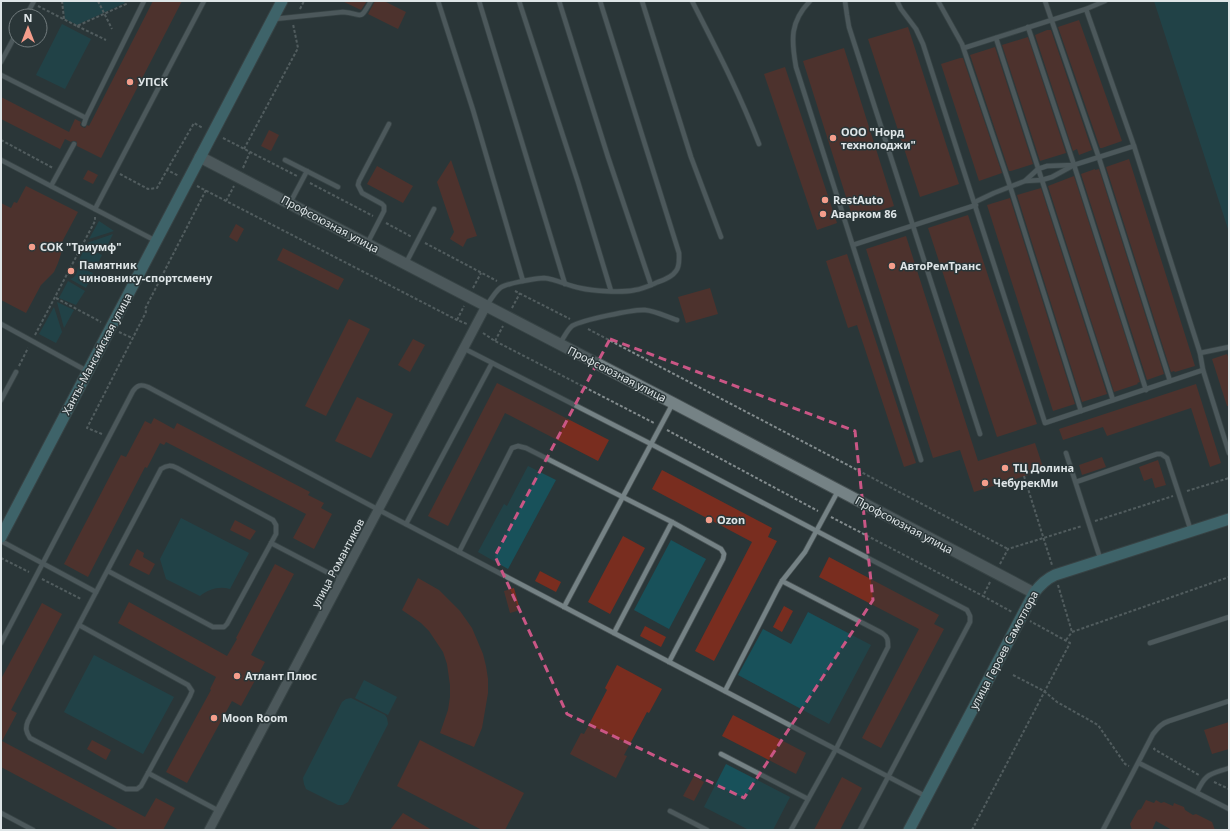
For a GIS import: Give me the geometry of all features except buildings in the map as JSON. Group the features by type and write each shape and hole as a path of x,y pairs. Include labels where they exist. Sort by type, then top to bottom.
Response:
{"main road":[{"name":"Ханты-Мансийская улица","path":"1,537 282,1"},
{"name":"Профсоюзная улица","path":"200,157 1034,593"},
{"name":"улица Героев Самотлора","path":"909,830 1021,616 1034,593 1044,581 1055,575 1229,519"}],"street":[{"name":"улица Романтиков","path":"209,830 486,306"}],"lane":[{"path":"84,124 144,1"},
{"path":"95,209 204,1"},
{"path":"273,19 343,12 357,16 365,13 371,1"},
{"path":"438,1 473,110 523,281"},
{"path":"478,1 565,284"},
{"path":"519,1 578,182 611,290"},
{"path":"559,1 608,157 651,285"},
{"path":"486,306 498,289 504,285 537,278 545,278 578,288 624,291 635,290 651,285 672,276 677,271 679,266 679,253 600,1"},
{"path":"642,1 691,157 721,237"},
{"path":"692,1 727,69 759,144"},
{"path":"810,1 802,9 797,19 793,34 793,52 796,67 921,460"},
{"path":"845,1 849,27 980,434"},
{"path":"897,1 916,29 923,44 1045,423 1203,370"},
{"path":"938,1 964,48 1082,411"},
{"path":"1045,1 1099,158 1170,381"},
{"path":"964,48 1086,9 1104,1"},
{"path":"1086,9 1134,146 1200,353 1203,370 1229,453"},
{"path":"1028,28 1074,165 1146,390"},
{"path":"996,38 1113,400"},
{"path":"1,62 8,48"},
{"path":"1,75 86,118"},
{"path":"367,244 380,220 384,211 384,206 362,193 358,185 389,124"},
{"path":"51,186 74,144"},
{"path":"853,245 975,204 1010,186 1025,181 1042,180 1052,177 1074,165 1134,146"},
{"path":"1,160 156,241"},
{"path":"285,160 338,187"},
{"path":"1025,181 1038,169 1047,166 1074,165"},
{"path":"290,203 307,171"},
{"path":"406,264 434,209"},
{"path":"560,344 570,328 577,323 588,320 644,310 677,320"},
{"path":"1,324 88,371"},
{"path":"1200,353 1229,347"},
{"path":"463,348 651,444 817,532 964,607 967,610 970,616 970,622 860,830"},
{"path":"406,524 492,363"},
{"path":"1,400 16,372"},
{"path":"1,643 133,391 136,387 142,385 155,390 379,510 927,797"},
{"path":"564,607 673,403"},
{"path":"459,552 512,448 518,446 526,448 672,522 721,549 724,554 723,559 669,662"},
{"path":"1066,453 1101,561"},
{"path":"1076,482 1161,454 1167,458 1191,532"},
{"path":"79,625 188,685 192,691 141,786 137,789 131,790 126,788 30,738 27,733 26,727 28,722 96,592 161,469 166,466 177,468 273,520 276,525 276,534 224,627 213,627 108,570"},
{"path":"725,691 782,581 805,552 838,490"},
{"path":"614,633 672,522"},
{"path":"1,541 96,592"},
{"path":"271,543 342,580"},
{"path":"782,581 887,636 888,641 888,647 836,749 791,830"},
{"path":"1150,643 1229,617"},
{"path":"1103,830 1154,734 1163,723 1229,701"},
{"path":"721,754 808,799"},
{"path":"1139,763 1229,809"},
{"path":"1197,792 1208,775 1229,768"},
{"path":"148,773 219,811"},
{"path":"670,811 707,830"},
{"path":"1,813 32,830"}],"path":[{"path":"62,1 64,19"},
{"path":"98,1 112,29"},
{"path":"77,26 126,4 125,1"},
{"path":"304,1 293,22 298,48 244,149 822,451 1008,550"},
{"path":"36,3 106,40"},
{"path":"1,140 59,172"},
{"path":"115,171 148,189 157,188 167,170 475,328 495,341 1070,643 972,830"},
{"path":"104,436 87,428 146,312 144,309 206,190"},
{"path":"16,372 95,221 95,209"},
{"path":"55,298 132,338"},
{"path":"1024,476 1072,632"},
{"path":"983,596 1008,550 1229,478"},
{"path":"1066,640 1072,632 1229,577"},
{"path":"1013,674 1044,691 1057,702 1098,725 1125,764 1135,770"},
{"path":"1158,742 1154,749 1205,778 1229,789"}],"highlighted area":[{"path":"610,339 855,431 873,600 744,798 567,714 495,556"}],"shaded area":[{"path":"63,1 123,1 125,3 77,25 65,19"},
{"path":"1154,1 1229,1 1229,232"},
{"path":"62,24 91,39 65,89 36,75"},
{"path":"99,221 114,231 89,239"},
{"path":"113,234 104,252 87,243"},
{"path":"85,246 102,255 94,271 78,263"},
{"path":"78,267 93,273 86,288 70,279 76,274"},
{"path":"68,281 85,291 76,305 59,298"},
{"path":"57,302 74,310 64,328"},
{"path":"54,307 62,332 56,343 39,334"},
{"path":"528,466 556,480 508,569 478,552 504,504 507,506"},
{"path":"181,518 249,553 230,589 214,589 200,596 166,579 160,559"},
{"path":"671,540 706,559 669,629 634,610"},
{"path":"808,612 871,645 829,724 738,675 763,629 791,644"},
{"path":"94,655 174,697 143,754 64,712"},
{"path":"364,680 397,697 388,715 355,698"},
{"path":"351,698 385,715 388,724 348,802 343,805 338,805 306,789 303,778 342,702"},
{"path":"726,764 790,797 773,830 749,830 704,807"}],"place":[{"name":"УПСК","path":"130,82"},
{"name":"ООО \"Норд технолоджи\"","path":"833,138"},
{"name":"RestAuto","path":"825,200"},
{"name":"Аварком 86","path":"823,214"},
{"name":"СОК \"Триумф\"","path":"32,247"},
{"name":"АвтоРемТранс","path":"892,266"},
{"name":"Памятник чиновнику-спортсмену","path":"71,271"},
{"name":"ТЦ Долина","path":"1005,468"},
{"name":"ЧебурекМи","path":"985,483"},
{"name":"Ozon","path":"709,520"},
{"name":"Атлант Плюс","path":"237,676"},
{"name":"Moon Room","path":"214,718"}]}
